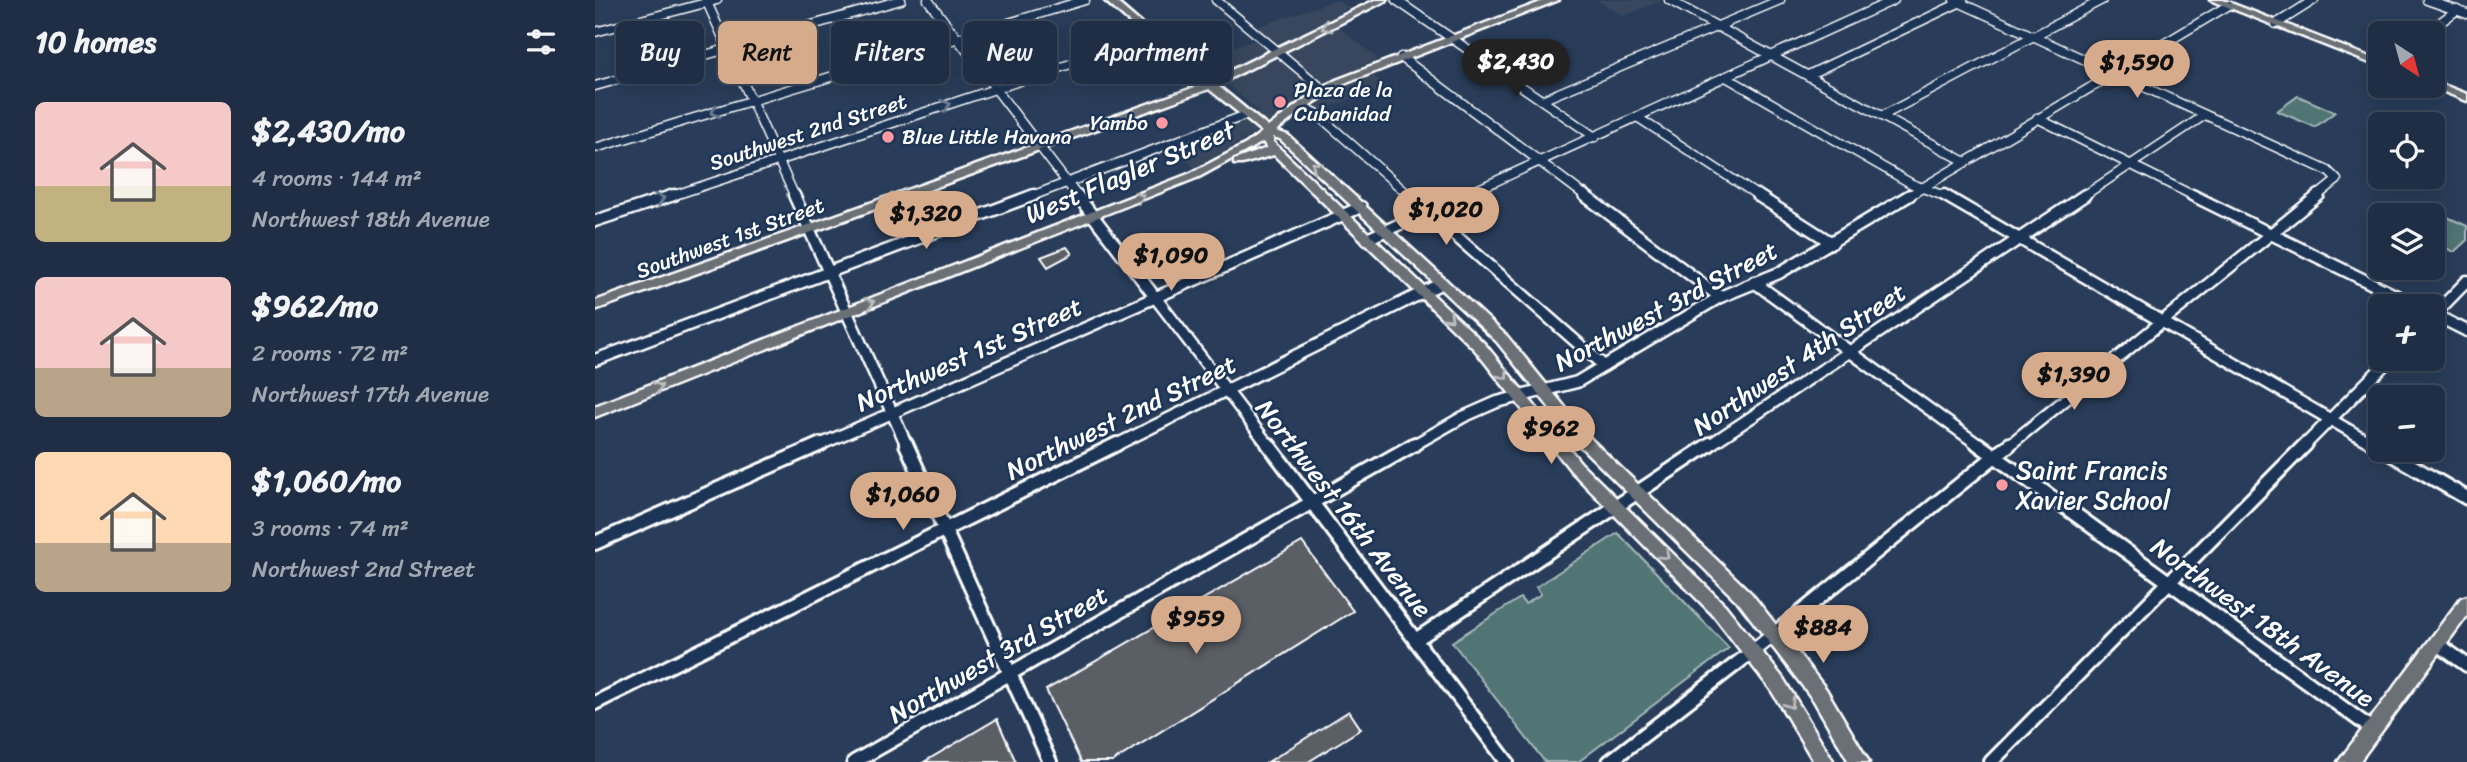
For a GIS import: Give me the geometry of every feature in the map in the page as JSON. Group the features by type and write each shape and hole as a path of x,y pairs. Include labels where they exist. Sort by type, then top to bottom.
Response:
{"main road":[{"path":"1109,0 1137,21"},
{"path":"1122,0 1142,21"},
{"name":"Southwest 1st Street","path":"595,306 1212,85 1382,0"},
{"name":"West Flagler Street","path":"595,412 1217,165 1268,133 1301,106 1356,74 1553,0"},
{"path":"2215,0 2368,59"},
{"path":"1232,69 1252,64"},
{"path":"1212,85 1268,133 1284,137 1502,339 1586,443 1722,575 1774,633 1820,695 1860,762"},
{"path":"2445,89 2467,98"},
{"path":"1268,133 1268,143 1488,355 1558,446 1708,598 1752,651 1792,706 1825,762"},
{"path":"1217,165 1236,162 1268,150 1276,151"},
{"path":"2347,762 2466,607"}],"street":[{"path":"595,32 717,0"},
{"path":"817,24 901,0"},
{"name":"Northwest 16th Avenue","path":"928,0 1417,639 1507,762"},
{"path":"595,148 1085,0"},
{"path":"1216,0 1325,91"},
{"path":"1396,0 1595,137"},
{"path":"1669,0 1964,161"},
{"path":"1542,100 1780,0"},
{"path":"1367,239 1894,0"},
{"path":"1882,116 2102,0"},
{"path":"2276,24 2314,0"},
{"path":"2427,0 2467,14"},
{"path":"706,1 718,28"},
{"path":"1609,762 1752,651 2335,182 2336,177 1959,1 1808,75"},
{"name":"Northwest 3rd Street","path":"854,762 1463,417 1486,406 1520,396 1569,386 1720,297 1779,273 2229,5"},
{"path":"2442,21 2457,10"},
{"path":"595,86 718,52"},
{"path":"1401,57 1720,297"},
{"name":"Southwest 2nd Street","path":"595,220 1071,64"},
{"path":"1726,77 1912,184 1939,192 2368,441"},
{"path":"742,84 1050,762"},
{"path":"1301,106 1316,113 1604,366"},
{"path":"595,360 1246,115"},
{"name":"Northwest 4th Street","path":"1417,639 2205,115"},
{"path":"1637,117 1832,243"},
{"path":"2037,118 2393,294"},
{"name":"Northwest 1st Street","path":"595,543 1361,207"},
{"path":"2445,303 2467,281"},
{"name":"Northwest 18th Avenue","path":"1753,282 2372,729"},
{"name":"Northwest 2nd Street","path":"595,704 1442,283"},
{"path":"2445,321 2467,331"},
{"path":"1991,762 2378,371"},
{"path":"2405,462 2467,498"},
{"path":"2436,643 2467,665"}],"shaded area":[{"path":"1336,0 1348,7 1330,20 1378,59 1362,66 1392,91 1378,96 1372,91 1320,111 1302,102 1276,121 1195,168 1173,145 1259,112 1227,84 1232,84 1232,48 1266,36 1257,27"},
{"path":"1597,0 1663,0 1623,16"}],"green space":[{"path":"2298,96 2335,112 2315,127 2277,111"},
{"path":"2445,216 2467,226 2467,240 2454,252 2445,248"},
{"path":"1618,533 1729,648 1578,762 1545,762 1452,642 1520,598 1525,604 1541,594 1536,587"}],"building":[{"path":"1067,247 1072,254 1048,267 1041,257"},
{"path":"1302,542 1353,611 1112,762 1081,762 1046,690"},
{"path":"1349,711 1361,729 1308,762 1268,762"},
{"path":"997,719 1016,762 924,762"}],"place":[{"name":"Plaza de la Cubanidad","path":"1280,102"},
{"name":"Yambo","path":"1162,123"},
{"name":"Blue Little Havana","path":"888,137"},
{"name":"Saint Francis Xavier School","path":"2002,485"}]}
